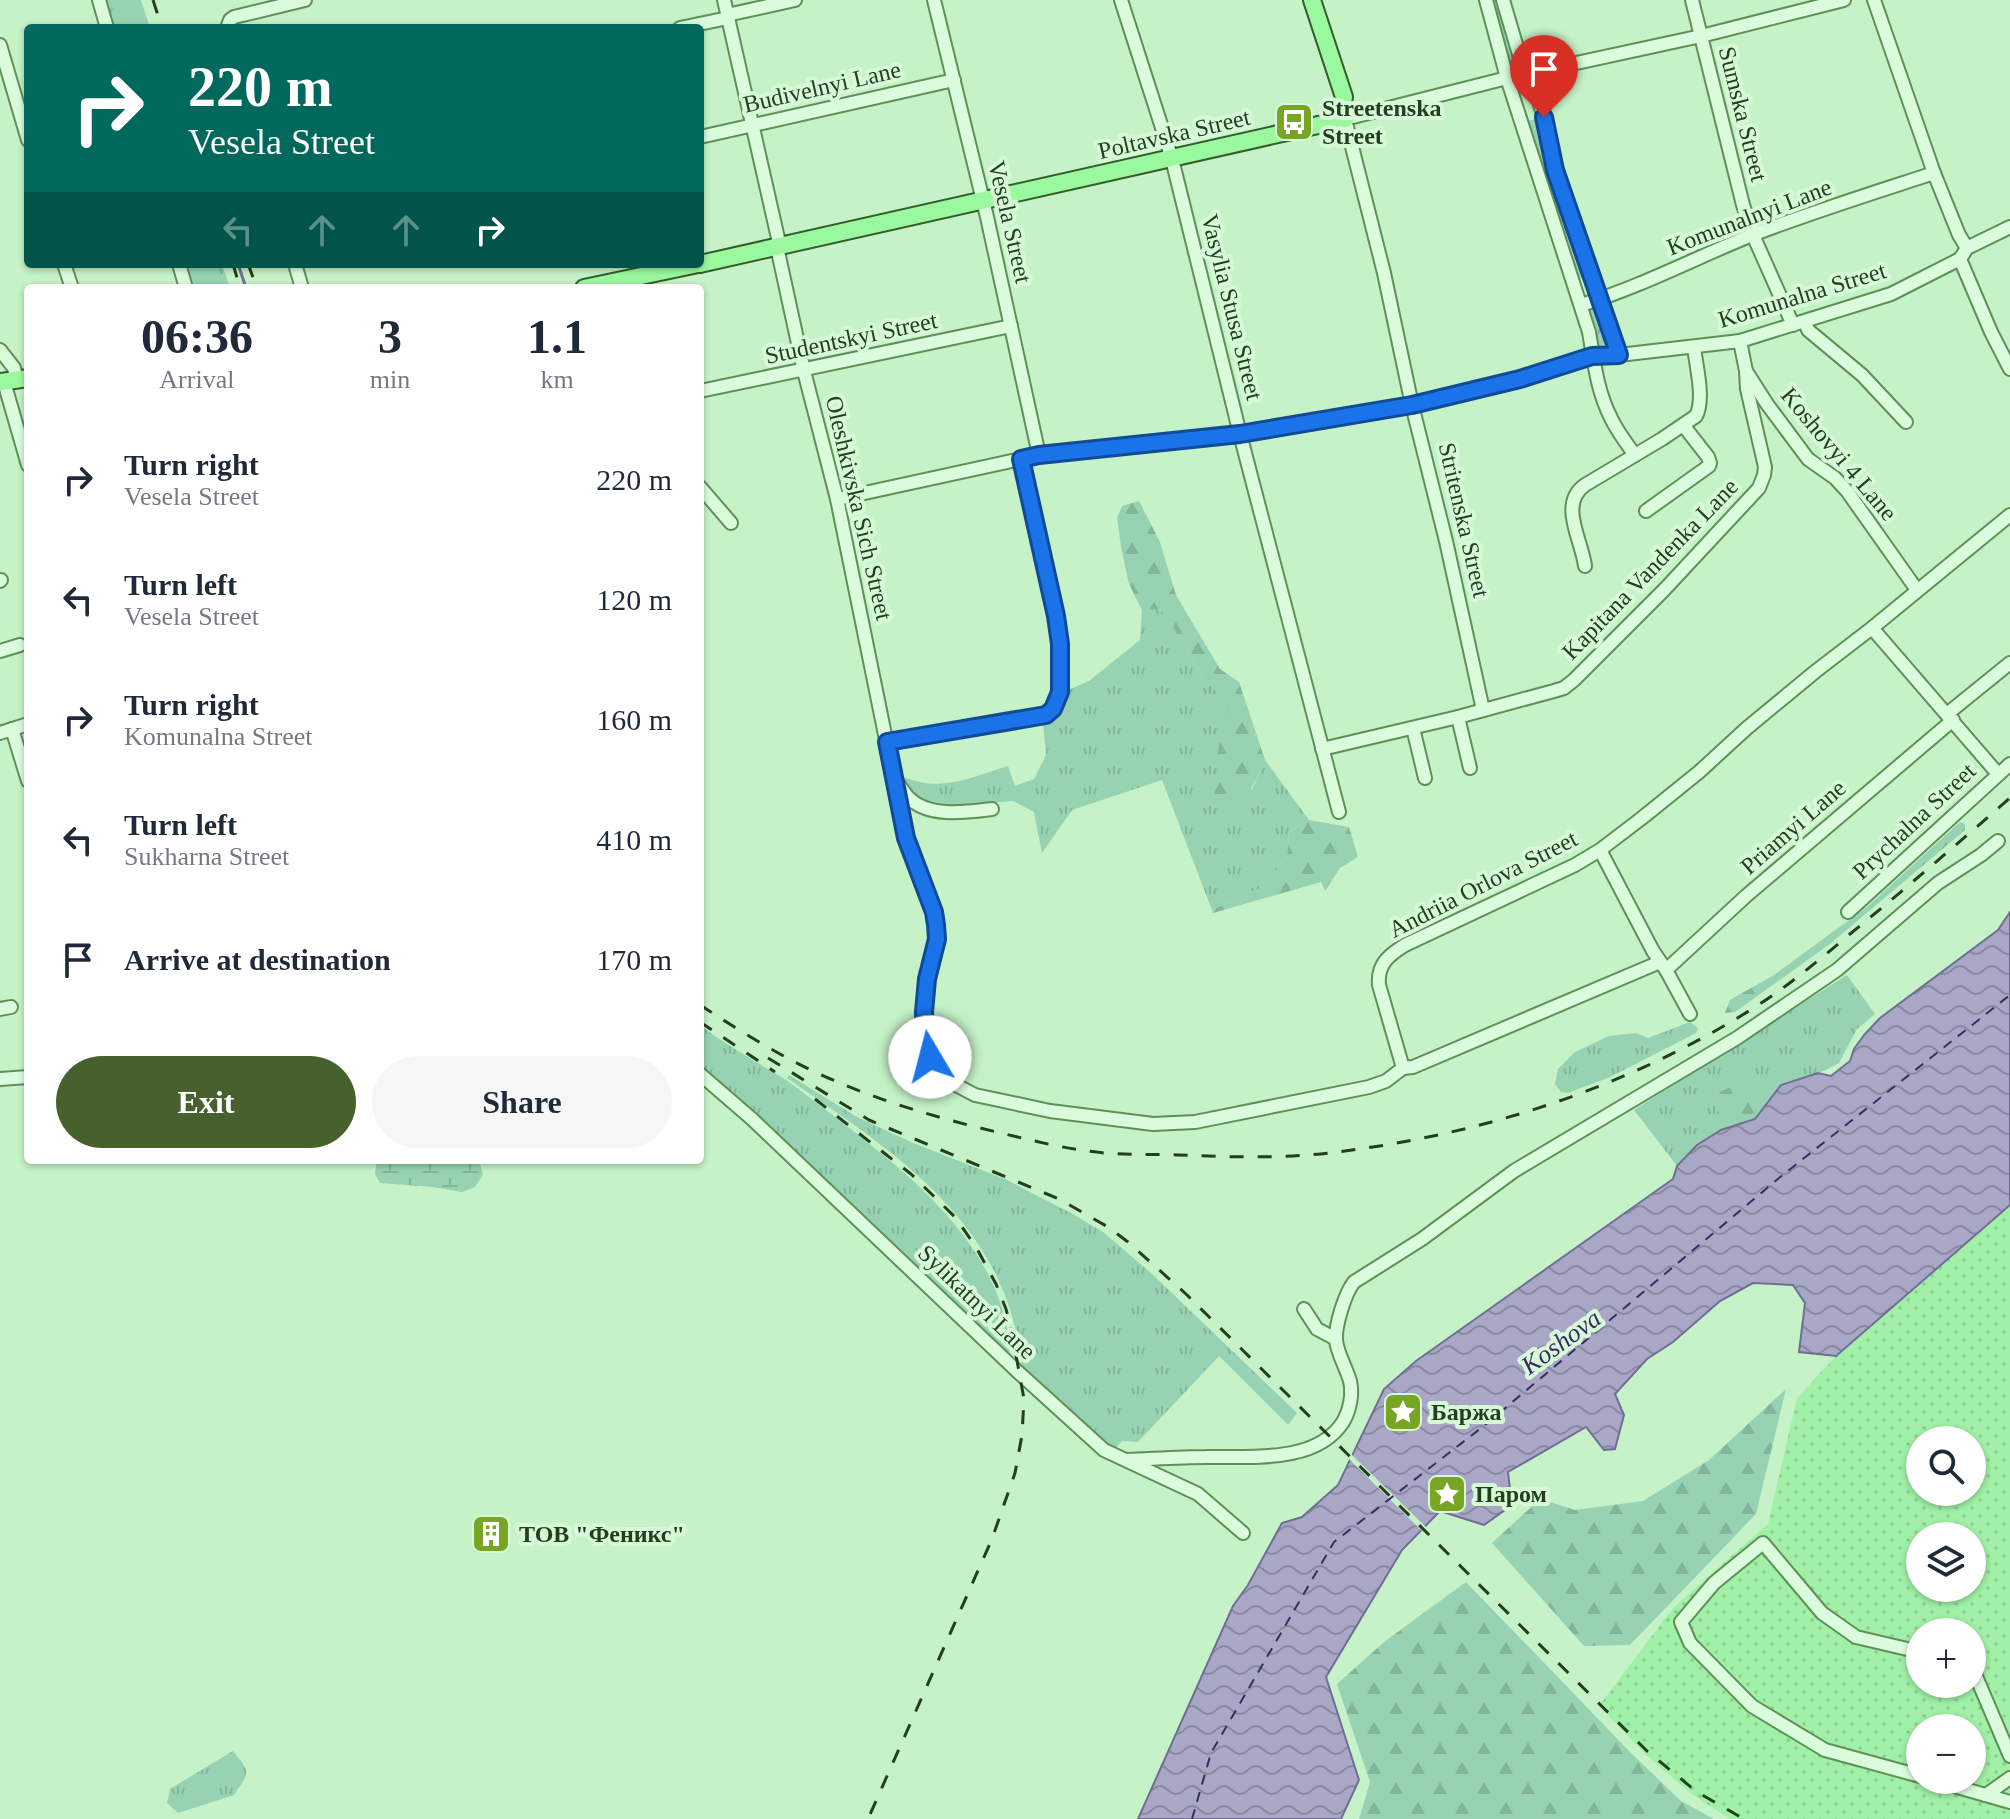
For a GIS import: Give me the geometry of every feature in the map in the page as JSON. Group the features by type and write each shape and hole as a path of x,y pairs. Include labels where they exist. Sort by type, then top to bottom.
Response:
{"main road":[{"name":"Stritenska Street","path":"1302,0 1333,98 1344,114"},
{"name":"Stritenska Street","path":"1312,0 1344,97 1344,114"},
{"name":"Poltavska Street","path":"704,263 1172,159 1344,114"},
{"name":"Poltavska Street","path":"603,284 680,268"}],"street":[{"path":"99,0 106,24"},
{"path":"228,24 241,15 305,0"},
{"name":"Oleshkivska Sich Street","path":"724,0 754,125 804,371 837,499 895,780"},
{"path":"696,24 795,0"},
{"name":"Vesela Street","path":"934,0 983,201 1039,455"},
{"name":"Vasylia Stusa Street","path":"1121,0 1172,159 1339,812"},
{"path":"1486,0 1507,78 1589,332 1604,402 1635,455"},
{"path":"1503,0 1521,61 1529,73 1544,117 1555,170 1619,355"},
{"name":"Sumska Street","path":"1692,0 1753,235 1799,323 1862,375 1906,422"},
{"name":"Poltavska Street","path":"1344,114 1701,36 1844,0"},
{"path":"1874,0 1991,332 2010,369"},
{"path":"0,45 24,126"},
{"name":"Budivelnyi Lane","path":"704,136 954,80"},
{"name":"Stritenska Street","path":"1344,114 1384,273 1483,710"},
{"name":"Komunalnyi Lane","path":"1581,305 1661,276 1753,235 1934,173"},
{"name":"Komunalna Street","path":"837,499 1039,455 1240,434 1412,405 1520,379 1592,356 1740,341 1891,294 2010,227"},
{"name":"Studentskyi Street","path":"704,390 1011,326"},
{"name":"Koshovyi 4 Lane","path":"1740,341 1746,371 1767,404 1808,459 1835,478 1847,491 1917,590"},
{"path":"1585,566 1573,514 1574,498 1579,489 1696,416 1700,407 1694,347"},
{"path":"0,350 14,368 12,380 5,390 24,452"},
{"name":"Kapitana Vandenka Lane","path":"1322,749 1458,717 1569,684 1664,590 1759,488 1764,475 1763,455 1747,389 1746,371"},
{"path":"1646,511 1705,470 1710,463 1683,425"},
{"path":"887,742 1046,715 1058,700 1060,644 1056,616 1021,459"},
{"path":"704,492 731,523"},
{"name":"Andriia Orlova Street","path":"1403,1068 1379,985 1381,965 1390,955 1600,850 1699,772 1804,680 2010,515"},
{"path":"1872,628 1998,774"},
{"path":"0,651 20,645"},
{"name":"Priamyi Lane","path":"1403,1068 1413,1067 1663,966 2010,663"},
{"path":"1458,717 1470,768"},
{"path":"1413,728 1425,778"},
{"path":"6,731 24,772"},
{"name":"Prychalna Street","path":"1848,912 2010,764"},
{"path":"895,780 909,798 932,809 952,813 992,809"},
{"path":"895,780 906,838 936,925 937,939 927,979 925,1035 930,1057 956,1085 975,1095 1050,1111 1153,1124 1195,1122 1369,1087 1386,1081 1403,1068"},
{"path":"1127,1460 1275,1455 1324,1442 1347,1416 1351,1398 1350,1383 1336,1339 1347,1290 1354,1282 1422,1239 1514,1171 1737,1038 1837,970 1938,883 1998,841"},
{"path":"1600,850 1690,1014"},
{"path":"0,1079 24,1077"},
{"name":"Sylikatnyi Lane","path":"704,1077 1104,1450 1198,1494 1243,1533"},
{"path":"1304,1309 1317,1329 1336,1339"},
{"path":"1906,1649 1856,1637 1822,1613 1763,1543 1714,1583 1681,1622 1690,1643 1752,1706 1825,1750 1906,1772"},
{"path":"1985,1698 2010,1756"},
{"path":"1986,1795 2010,1778"},
{"path":"1982,1794 2010,1802"}],"green space":[{"path":"104,0 141,0 149,24 112,24"},
{"path":"1492,0 1498,0 1517,64 1515,67 1509,63"},
{"path":"1541,117 1545,157 1584,271 1583,278 1576,275 1525,122"},
{"path":"186,268 223,268 229,284 192,284"},
{"path":"1596,306 1608,349 1599,350 1597,346 1587,307"},
{"path":"1139,501 1160,542 1176,595 1220,669 1239,682 1265,760 1247,793 1225,806 1214,807 1222,722 1230,704 1202,678 1190,652 1160,609 1142,610 1129,584 1117,518 1122,506"},
{"path":"1160,608 1190,652 1202,678 1231,704 1222,722 1252,790 1265,760 1309,820 1289,832 1287,856 1265,886 1212,910 1162,780 1072,810 1042,853 1034,812 1013,801 953,806 916,798 904,777 931,784 956,782 1008,766 1015,786 1034,779 1046,755 1043,722 1059,708 1068,690 1089,681 1140,640 1142,610"},
{"path":"1309,820 1349,827 1358,857 1340,868 1325,891 1321,882 1213,913 1212,910 1265,886 1287,856 1289,832"},
{"path":"1960,822 1965,824 1965,830 1830,944 1735,1012 1725,1013 1730,1000 1774,975 1867,907"},
{"path":"1847,975 1875,1014 1857,1029 1839,1063 1781,1085 1755,1120 1721,1130 1697,1145 1677,1166 1634,1110"},
{"path":"1690,1022 1698,1028 1696,1033 1610,1077 1568,1093 1561,1092 1555,1084 1558,1069 1575,1052 1609,1036 1636,1033 1648,1038"},
{"path":"704,1028 820,1105 926,1193 966,1239 983,1265 1006,1322 1010,1358 704,1070"},
{"path":"789,1075 855,1116 913,1143 1005,1179 1103,1232 1150,1272 1297,1413 1288,1425 1219,1356 1138,1442 1122,1441 1114,1450 1022,1367 1012,1316 994,1271 970,1232 940,1197 868,1135 787,1078"},
{"path":"1741,1082 1758,1087 1767,1103 1756,1117 1742,1123 1720,1114 1715,1104 1718,1093"},
{"path":"376,1164 480,1164 483,1175 475,1187 462,1192 380,1183 375,1174"},
{"path":"1786,1389 1756,1514 1630,1645 1584,1646 1492,1543 1540,1499 1575,1510 1643,1501 1709,1460"},
{"path":"1466,1582 1681,1801 1714,1819 1359,1819 1370,1782 1337,1684 1384,1642"},
{"path":"233,1751 246,1769 243,1782 234,1795 178,1813 167,1803 170,1789"}],"sand":[{"path":"2010,1205 2010,1819 1730,1819 1692,1794 1646,1755 1599,1706 1673,1608 1768,1524 1797,1398 1836,1356"}],"water":[{"name":"Koshova","path":"2010,912 2010,1205 1836,1356 1799,1352 1805,1303 1793,1285 1753,1283 1720,1301 1673,1342 1647,1359 1615,1394 1624,1415 1615,1449 1604,1450 1586,1427 1508,1472 1512,1505 1484,1525 1440,1511 1402,1550 1326,1677 1359,1780 1341,1819 1138,1819 1233,1606 1282,1523 1302,1517 1338,1485 1384,1389 1416,1361 1673,1179 1677,1166 1697,1145 1721,1130 1755,1119 1781,1085 1818,1073 1831,1076 1850,1061 1854,1049 1880,1018 1998,930"}],"pier":[{"path":"1349,1452 1428,1529 1424,1533 1347,1457"}],"waterway":[{"path":"239,268 245,284"}],"ferry route":[{"path":"1192,1819 1211,1753 1334,1542 1485,1425 1779,1178 2010,995"}],"railway":[{"path":"153,0 161,24"},
{"path":"234,268 239,284"},
{"path":"250,268 256,284"},
{"path":"704,1008 780,1054 862,1092 947,1119 1055,1145 1114,1154 1258,1157 1298,1156 1392,1144 1500,1120 1552,1103 1655,1062 1704,1037 1778,992 2010,798"},
{"path":"704,1025 775,1072"},
{"path":"768,1058 869,1120 1059,1199 1128,1242 1186,1294 1647,1751 1697,1792 1744,1819"},
{"path":"815,1099 911,1174 955,1217 976,1247 1006,1309 1024,1399 1015,1473 992,1539 868,1819"}],"place":[{"name":"Streetenska Street","path":"1294,122"},
{"name":"Баржа","path":"1403,1412"},
{"name":"Паром","path":"1447,1494"},
{"name":"ТОВ \"Феникс\"","path":"491,1534"}],"route":[{"path":"930,1057 924,1012 927,979 937,939 936,925 906,838 887,742 1046,715 1058,700 1060,644 1056,616 1021,459 1240,434 1412,405 1520,379 1592,356 1619,355 1555,170 1544,117"}]}
